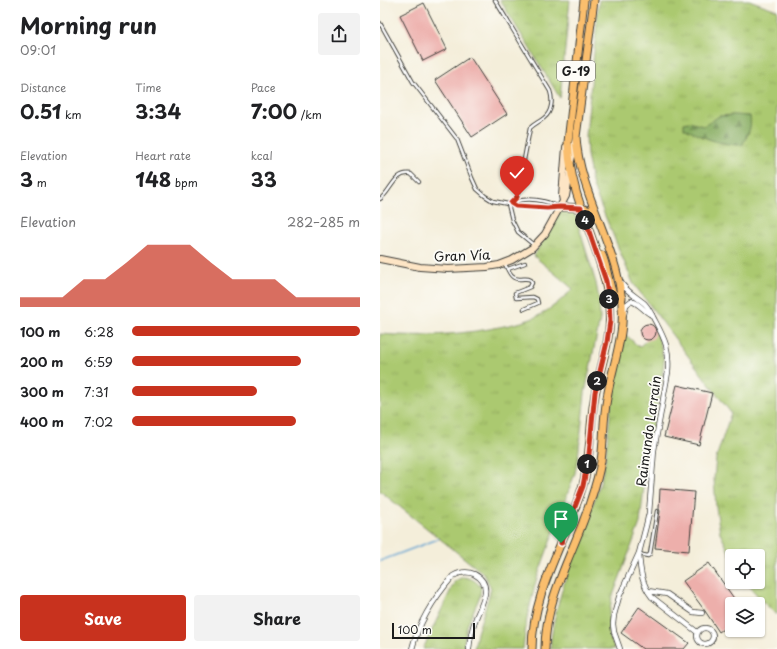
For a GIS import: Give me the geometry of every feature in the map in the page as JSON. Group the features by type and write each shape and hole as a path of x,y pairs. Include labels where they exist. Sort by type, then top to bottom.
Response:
{"main road":[{"name":"G-19","path":"532,649 534,622 541,597 583,486 589,454 595,392 609,331 610,310 608,291 581,208 571,169 568,142 584,0"},
{"name":"G-19","path":"545,649 548,621 553,599 591,502 598,479 607,397 620,342 622,321 622,298 618,277 608,244 596,215 579,163 576,137 594,0"},
{"name":"Gran Vía","path":"380,259 420,267 448,269 506,266 535,246 545,234 566,196 576,137"},
{"name":"Gran Vía","path":"561,204 568,142"},
{"path":"561,204 590,210 596,215"},
{"path":"591,238 604,259 612,292 617,297 622,298"}],"street":[{"name":"Raimundo Larraín","path":"618,277 624,288 650,309 665,340 668,366 654,450 649,513 639,553 616,607 613,624 620,649"},
{"name":"Raimundo Larraín","path":"622,298 633,300 638,303 646,313 652,315"},
{"path":"622,321 627,303 631,301 638,303"},
{"name":"Raimundo Larraín","path":"639,553 642,575 652,597 697,632"},
{"path":"412,649 419,626 429,608 453,576 464,572 472,574 480,579 486,593 474,625 469,649"},
{"path":"648,591 667,594 693,612 702,613"}],"lane":[{"path":"495,0 550,91 552,98 552,103 546,116 530,128 517,197 509,204"},
{"path":"380,23 413,82 457,139 477,189 493,201 516,206 547,208 561,204"},
{"path":"380,200 397,177 402,174 411,174 419,182"},
{"path":"509,204 522,199 561,204"},
{"path":"509,204 512,220 518,232 535,246"},
{"path":"524,309 538,303 537,299 533,297 516,298 515,293 530,287 532,283 529,279 513,278 506,266 525,263"},
{"path":"639,553 643,556 648,556 650,554 657,511"}],"green space":[{"path":"500,0 570,0 560,98"},
{"path":"599,0 749,0 777,10 777,615 765,604 765,597 759,597 752,589 765,589 765,549 728,549 720,533 714,479 716,458 731,413 633,283 593,187 587,155 586,136"},
{"path":"719,116 750,116 749,131 742,145 728,144 712,140 697,135 684,128 684,123 689,122 703,126"},
{"path":"559,209 574,211 596,283 599,299 600,319 585,393 578,458 575,473 536,581 527,618 523,649 474,649 477,633 491,588 484,574 380,491 380,334 448,334 489,329 531,319 548,310 573,289 534,256"},
{"path":"657,331 664,360 662,380 647,458 640,523 612,598 609,614 609,632 615,649 550,649 553,627 564,584 601,480 605,462 612,398 625,334 639,347"},
{"path":"463,577 474,580 481,587 480,596 467,626 463,649 423,649 455,581"}],"building":[{"path":"424,3 447,49 423,61 400,15"},
{"path":"470,57 507,114 472,137 435,80"},
{"path":"648,324 655,329 656,332 651,339 648,340 641,335 640,332 645,325"},
{"path":"677,385 712,393 699,445 664,437"},
{"path":"660,489 694,492 689,551 655,548 660,511"},
{"path":"709,563 725,586 725,589 727,589 733,597 725,597 725,628 719,632 683,581"},
{"path":"639,607 689,643 684,649 643,649 621,633"}],"waterway":[{"path":"380,561 438,539"}],"route":[{"path":"517,197 516,200 511,203 516,206 581,208 608,291 610,310 609,331 595,392 589,454 583,486 561,543"}]}
